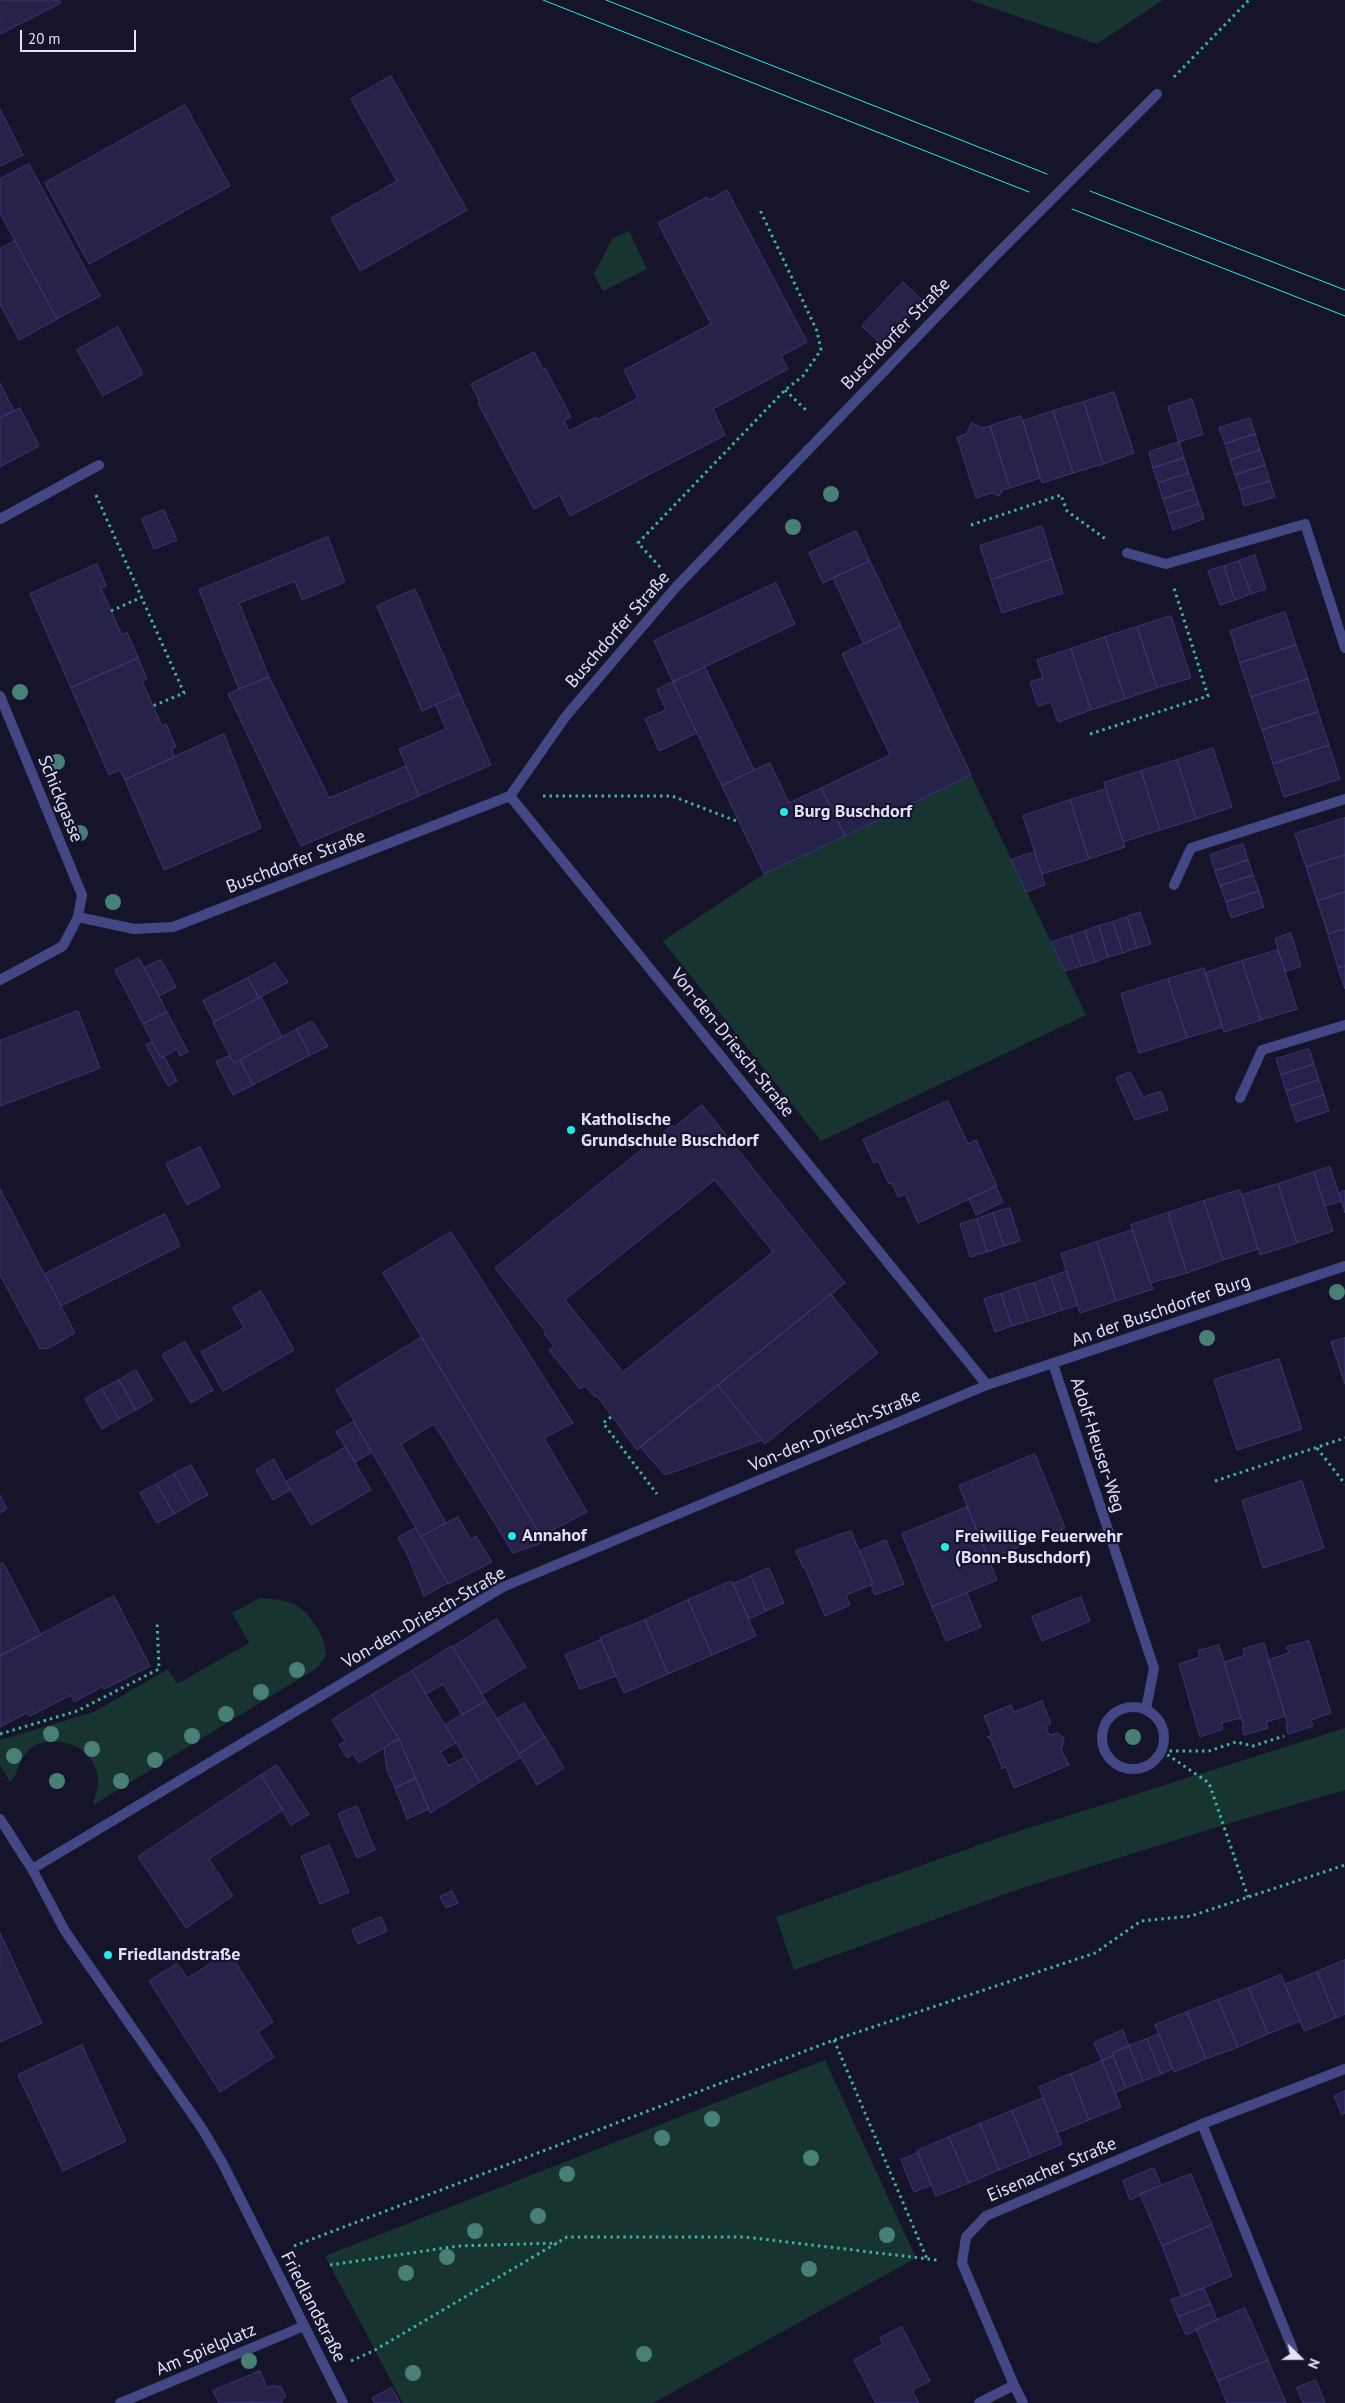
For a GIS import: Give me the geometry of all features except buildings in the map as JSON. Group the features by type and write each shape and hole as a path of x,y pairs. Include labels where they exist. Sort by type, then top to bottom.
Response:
{"street":[{"name":"Buschdorfer Straße","path":"78,917 134,929 173,927 510,796 566,716 619,651 676,587 826,429 1157,94"},
{"path":"0,519 99,465"},
{"path":"1127,553 1166,564 1305,524 1345,648"},
{"name":"Schickgasse","path":"0,696 82,895 78,917"},
{"name":"Von-den-Driesch-Straße","path":"32,1870 503,1587 987,1385 510,796"},
{"path":"1174,885 1191,848 1345,799"},
{"path":"0,980 63,946 78,917"},
{"path":"1240,1098 1262,1050 1345,1025"},
{"name":"An der Buschdorfer Burg","path":"987,1385 1345,1266"},
{"name":"Adolf-Heuser-Weg","path":"1053,1364 1154,1668 1146,1709"},
{"path":"1136,1706 1146,1709 1156,1716 1163,1726 1165,1739 1162,1751 1156,1760 1148,1766 1127,1769 1109,1758 1103,1749 1104,1728 1108,1718 1116,1711 1136,1706"},
{"name":"Friedlandstraße","path":"0,1819 32,1870 65,1931 203,2130 223,2164 343,2403"},
{"name":"Eisenacher Straße","path":"962,2263 966,2236 986,2216 1202,2124 1345,2068"},
{"path":"1202,2124 1293,2350"},
{"path":"962,2263 1023,2403"},
{"name":"Am Spielplatz","path":"120,2403 304,2326"},
{"path":"979,2403 1014,2385"}],"path":[{"path":"1157,94 1249,0"},
{"path":"676,587 638,543 785,390 803,376 821,350 818,331 759,208"},
{"path":"785,390 826,429"},
{"path":"86,472 184,693 153,706"},
{"path":"971,525 1061,495 1067,511 1127,553"},
{"path":"1090,734 1208,696 1166,564"},
{"path":"111,611 142,597"},
{"path":"510,796 672,796 739,822"},
{"path":"610,1417 603,1423 674,1516"},
{"path":"1215,1481 1345,1438"},
{"path":"1317,1448 1345,1484"},
{"path":"0,1734 77,1711 159,1669 157,1621"},
{"path":"1162,1751 1209,1751 1236,1742 1254,1746 1284,1736"},
{"path":"1162,1751 1209,1783 1248,1897"},
{"path":"269,2256 834,2040 1095,1953 1141,1921 1191,1916 1345,1865"},
{"path":"834,2040 927,2259"},
{"path":"327,2371 375,2350 568,2237 745,2237 962,2263"},
{"path":"330,2265 458,2246 557,2243"}],"green space":[{"path":"970,0 1163,0 1097,44"},
{"path":"629,231 647,269 603,291 594,274 612,239"},
{"path":"971,775 1086,1015 821,1141 663,941 764,874"},
{"path":"260,1598 291,1603 303,1610 314,1623 323,1639 326,1656 317,1668 93,1805 98,1782 94,1763 82,1750 66,1743 47,1742 38,1744 30,1749 25,1754 16,1774 10,1782 0,1765 0,1740 94,1712 168,1669 177,1684 249,1643 232,1613"},
{"path":"1345,1728 1345,1790 1240,1820 1022,1888 794,1970 776,1917 1007,1835"},
{"path":"825,2060 916,2258 653,2403 403,2403 325,2256"}],"tram line":[{"path":"543,0 1029,192"},
{"path":"606,0 1047,174"},
{"path":"1090,191 1345,290"},
{"path":"1072,209 1345,316"}],"place":[{"name":"Burg Buschdorf","path":"784,812"},
{"name":"Katholische Grundschule Buschdorf","path":"571,1130"},
{"name":"Annahof","path":"512,1536"},
{"name":"Freiwillige Feuerwehr (Bonn-Buschdorf)","path":"945,1547"},
{"name":"Friedlandstraße","path":"108,1955"}]}
